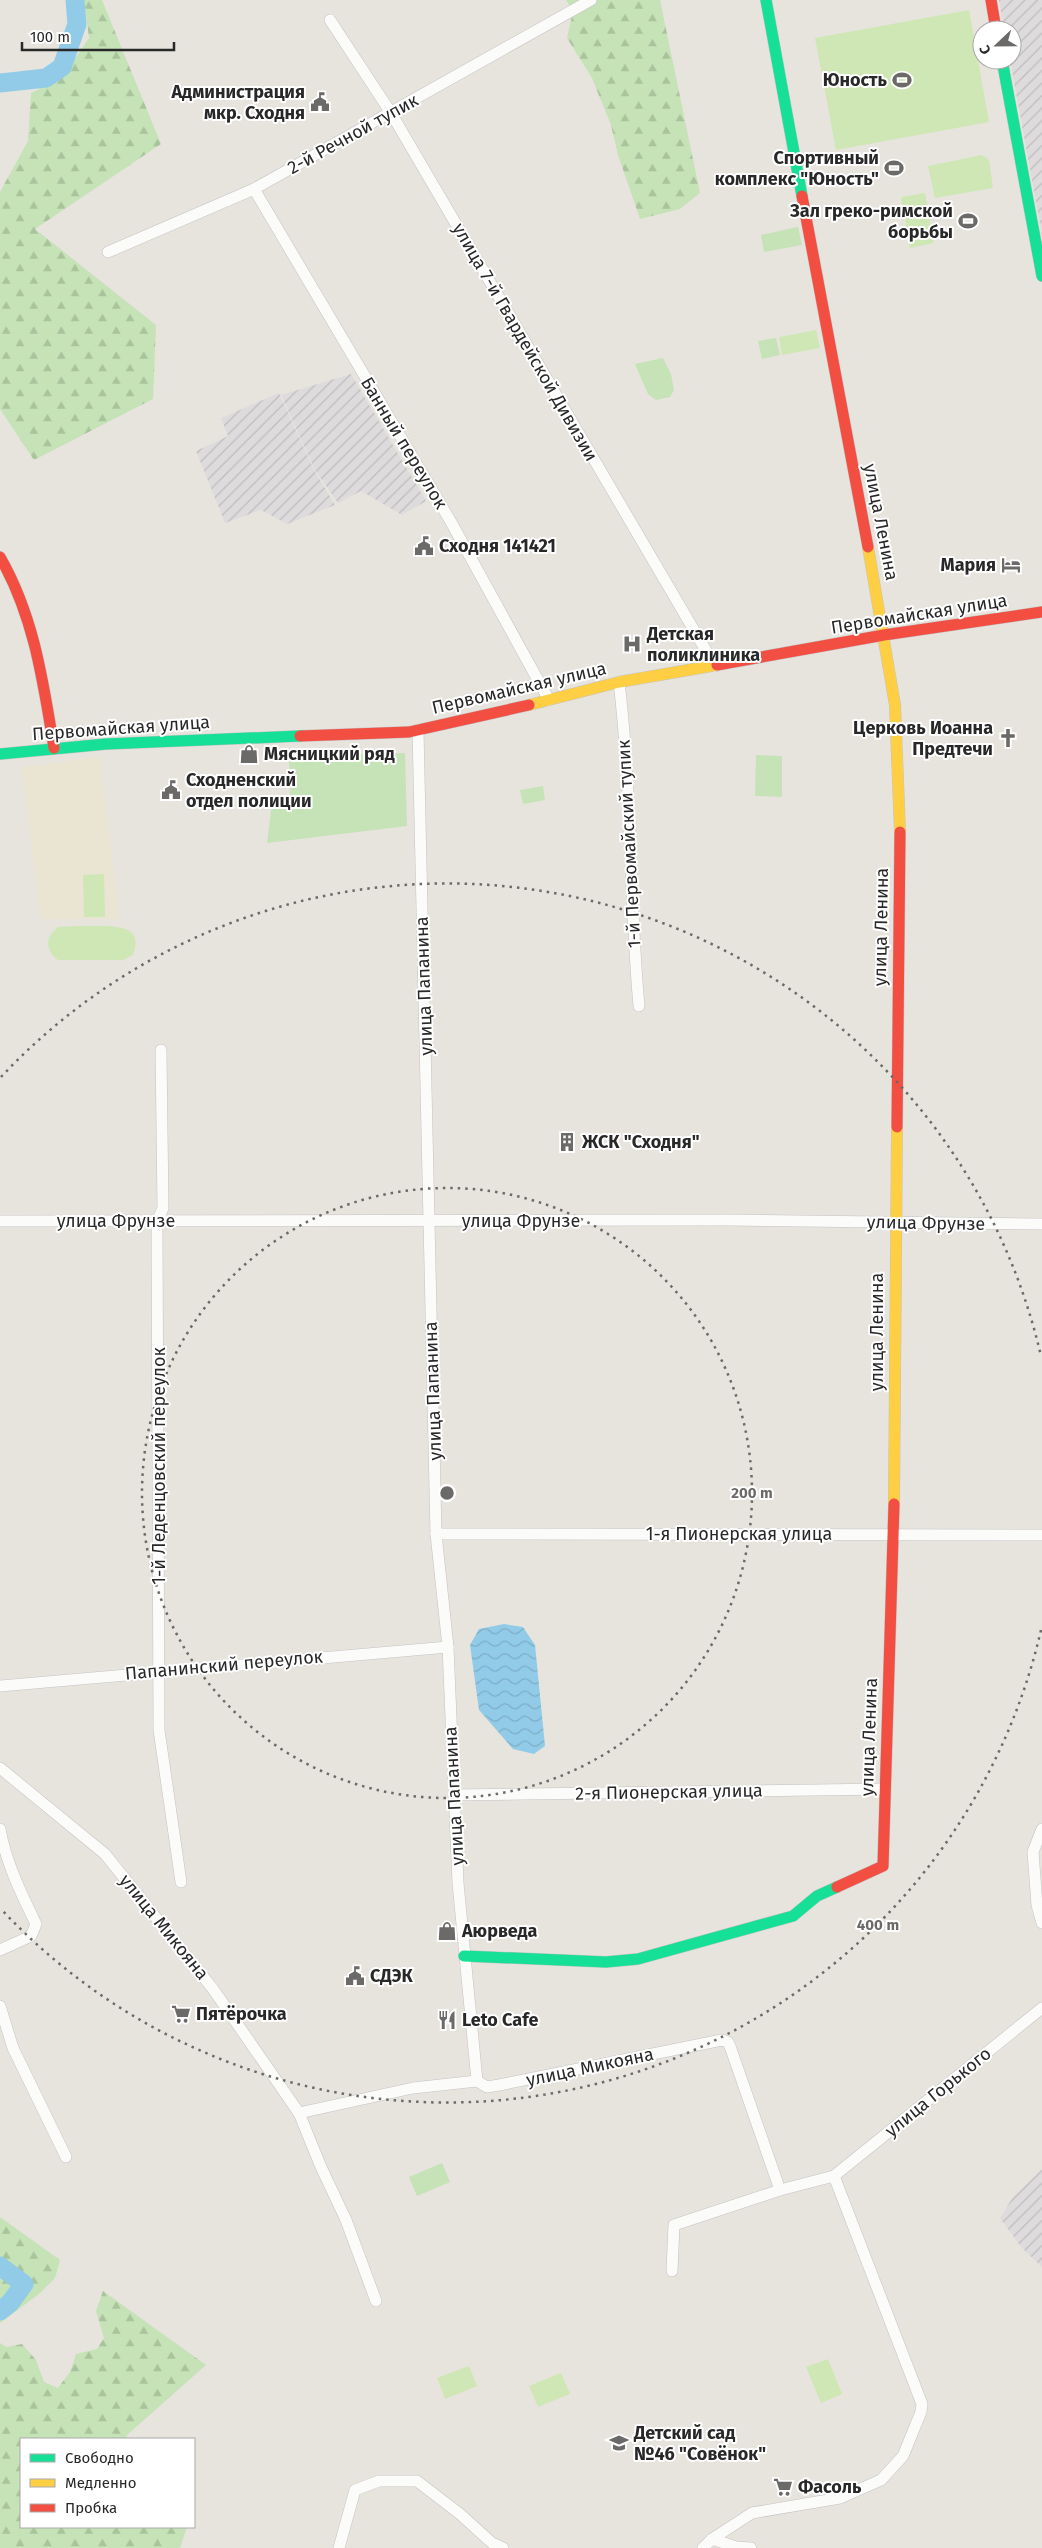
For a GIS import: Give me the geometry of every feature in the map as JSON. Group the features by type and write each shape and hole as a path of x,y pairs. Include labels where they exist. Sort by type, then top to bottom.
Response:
{"street":[{"name":"2-й Речной тупик","path":"108,252 254,189 591,0"},
{"name":"улица Ленина","path":"464,1956 606,1962 638,1959 793,1916 817,1896 883,1866 894,1535 900,808 895,705 884,635 766,0"},
{"path":"991,0 994,20"},
{"name":"улица 7-й Гвардейской Дивизии","path":"330,20 391,113 715,666"},
{"path":"1004,70 1042,276"},
{"name":"Банный переулок","path":"254,189 451,522 550,700"},
{"path":"0,557 18,589 38,654 54,748"},
{"name":"Первомайская улица","path":"0,754 54,748 418,730 619,682 884,635 1042,612"},
{"name":"1-й Первомайский тупик","path":"619,682 627,760 631,902 639,1006"},
{"name":"улица Папанина","path":"418,730 436,1534 448,1647 454,1795 464,1956 477,2081"},
{"name":"1-й Леденцовский переулок","path":"161,1050 163,1208 157,1222 159,1730 181,1882"},
{"name":"улица Фрунзе","path":"0,1221 728,1220 1042,1224"},
{"name":"1-я Пионерская улица","path":"436,1534 1042,1536"},
{"name":"Папанинский переулок","path":"0,1686 160,1670 448,1647"},
{"name":"улица Микояна","path":"0,1768 105,1854 213,1989 299,2113 321,2167 346,2220 376,2301"},
{"name":"2-я Пионерская улица","path":"454,1795 885,1789"},
{"path":"0,1829 4,1851 15,1881 36,1924 31,1936 0,1950"},
{"path":"1042,1829 1033,1852 1037,1905 1042,1924"},
{"path":"0,2006 13,2048 66,2157"},
{"name":"улица Горького","path":"672,2271 674,2225 780,2190 834,2176 1042,2008"},
{"name":"улица Микояна","path":"299,2113 412,2088 477,2081 487,2087 500,2085 722,2040 728,2042 731,2049 780,2190"},
{"path":"703,2548 712,2538 752,2513 840,2498 881,2480 900,2461 922,2408 834,2176"},
{"path":"339,2548 355,2490 379,2481 417,2481 460,2514 492,2546 503,2548"},
{"path":"712,2538 736,2547 751,2548"}],"shaded area":[{"path":"999,0 1042,0 1042,235 1012,70 1022,70 1022,20 1002,20"},
{"path":"351,374 426,501 402,515 361,491 338,503 315,470 281,395"},
{"path":"279,393 314,470 335,505 287,524 261,510 225,523 196,451 228,436 221,418"},
{"path":"100,757 120,919 41,919 22,767"},
{"path":"1042,2169 1042,2267 1021,2247 1000,2218 1013,2197"}],"green space":[{"path":"84,0 102,0 161,144 35,229 156,325 153,399 34,460 0,409 0,192 28,141 31,93 61,79 89,38"},
{"path":"566,0 660,0 700,193 680,209 640,219 618,155 611,125 592,78 567,38 573,11"},
{"name":"Юность","path":"969,10 972,27 972,70 980,70 989,122 836,150 815,38"},
{"path":"982,155 989,160 993,188 935,198 928,166"},
{"path":"925,193 934,243 910,248 901,197"},
{"path":"798,227 802,245 764,252 761,235"},
{"path":"816,330 820,348 782,355 779,337"},
{"path":"776,338 780,355 762,359 758,341"},
{"path":"663,358 671,374 674,390 670,397 656,400 648,394 635,364"},
{"path":"405,753 407,826 267,843 272,803 290,795 289,756"},
{"path":"756,755 782,756 782,797 755,796"},
{"path":"543,786 545,800 523,804 520,790"},
{"path":"104,874 105,917 84,917 83,875"},
{"path":"108,926 127,930 135,938 136,944 133,955 123,960 58,960 51,952 48,944 51,935 58,927"},
{"path":"442,2163 450,2182 417,2196 409,2177"},
{"path":"0,2217 60,2260 55,2278 39,2294 0,2323"},
{"path":"103,2291 206,2365 126,2436 128,2438 20,2438 20,2528 187,2528 180,2548 0,2548 0,2343 6,2347 22,2344 36,2360 44,2382 58,2388 70,2372 76,2354 97,2349 104,2338 96,2311"},
{"path":"828,2359 842,2394 821,2403 806,2367"},
{"path":"469,2366 477,2386 445,2399 437,2378"},
{"path":"561,2373 570,2394 538,2407 529,2386"}],"water":[{"path":"504,1624 523,1627 535,1645 545,1746 534,1754 513,1749 479,1710 470,1645 479,1629"}],"waterway":[{"path":"0,83 46,78 62,67 77,24 75,0"},
{"path":"0,2266 24,2284 10,2303 0,2311"}],"traffic: fast":[{"path":"766,0 802,196"},
{"path":"1004,70 1042,276"},
{"path":"0,754 106,744 300,736"},
{"path":"464,1956 606,1962 638,1959 793,1916 817,1896 837,1887"}],"traffic: slow":[{"path":"868,547 895,705 900,832"},
{"path":"529,705 619,682 717,665"},
{"path":"894,1504 897,1127"}],"traffic: jam":[{"path":"991,0 994,20"},
{"path":"802,196 868,547"},
{"path":"0,557 12,579 36,649 54,748"},
{"path":"717,665 884,635 1042,612"},
{"path":"300,736 409,732 529,705"},
{"path":"897,1127 900,832"},
{"path":"837,1887 883,1866 894,1504"}],"place":[{"name":"Юность","path":"902,80"},
{"name":"Администрация мкр. Сходня","path":"320,102"},
{"name":"Спортивный комплекс \"Юность\"","path":"894,168"},
{"name":"Зал греко-римской борьбы","path":"968,221"},
{"name":"Сходня 141421","path":"424,546"},
{"name":"Мария","path":"1011,565"},
{"name":"Детская поликлиника","path":"632,644"},
{"name":"Церковь Иоанна Предтечи","path":"1008,738"},
{"name":"Мясницкий ряд","path":"249,754"},
{"name":"Сходненский отдел полиции","path":"171,790"},
{"name":"ЖСК \"Сходня\"","path":"567,1142"},
{"name":"Аюрведа","path":"447,1931"},
{"name":"СДЭК","path":"355,1976"},
{"name":"Пятёрочка","path":"181,2014"},
{"name":"Leto Cafe","path":"447,2020"},
{"name":"Детский сад №46 \"Совёнок\"","path":"619,2443"},
{"name":"Фасоль","path":"783,2487"}]}
